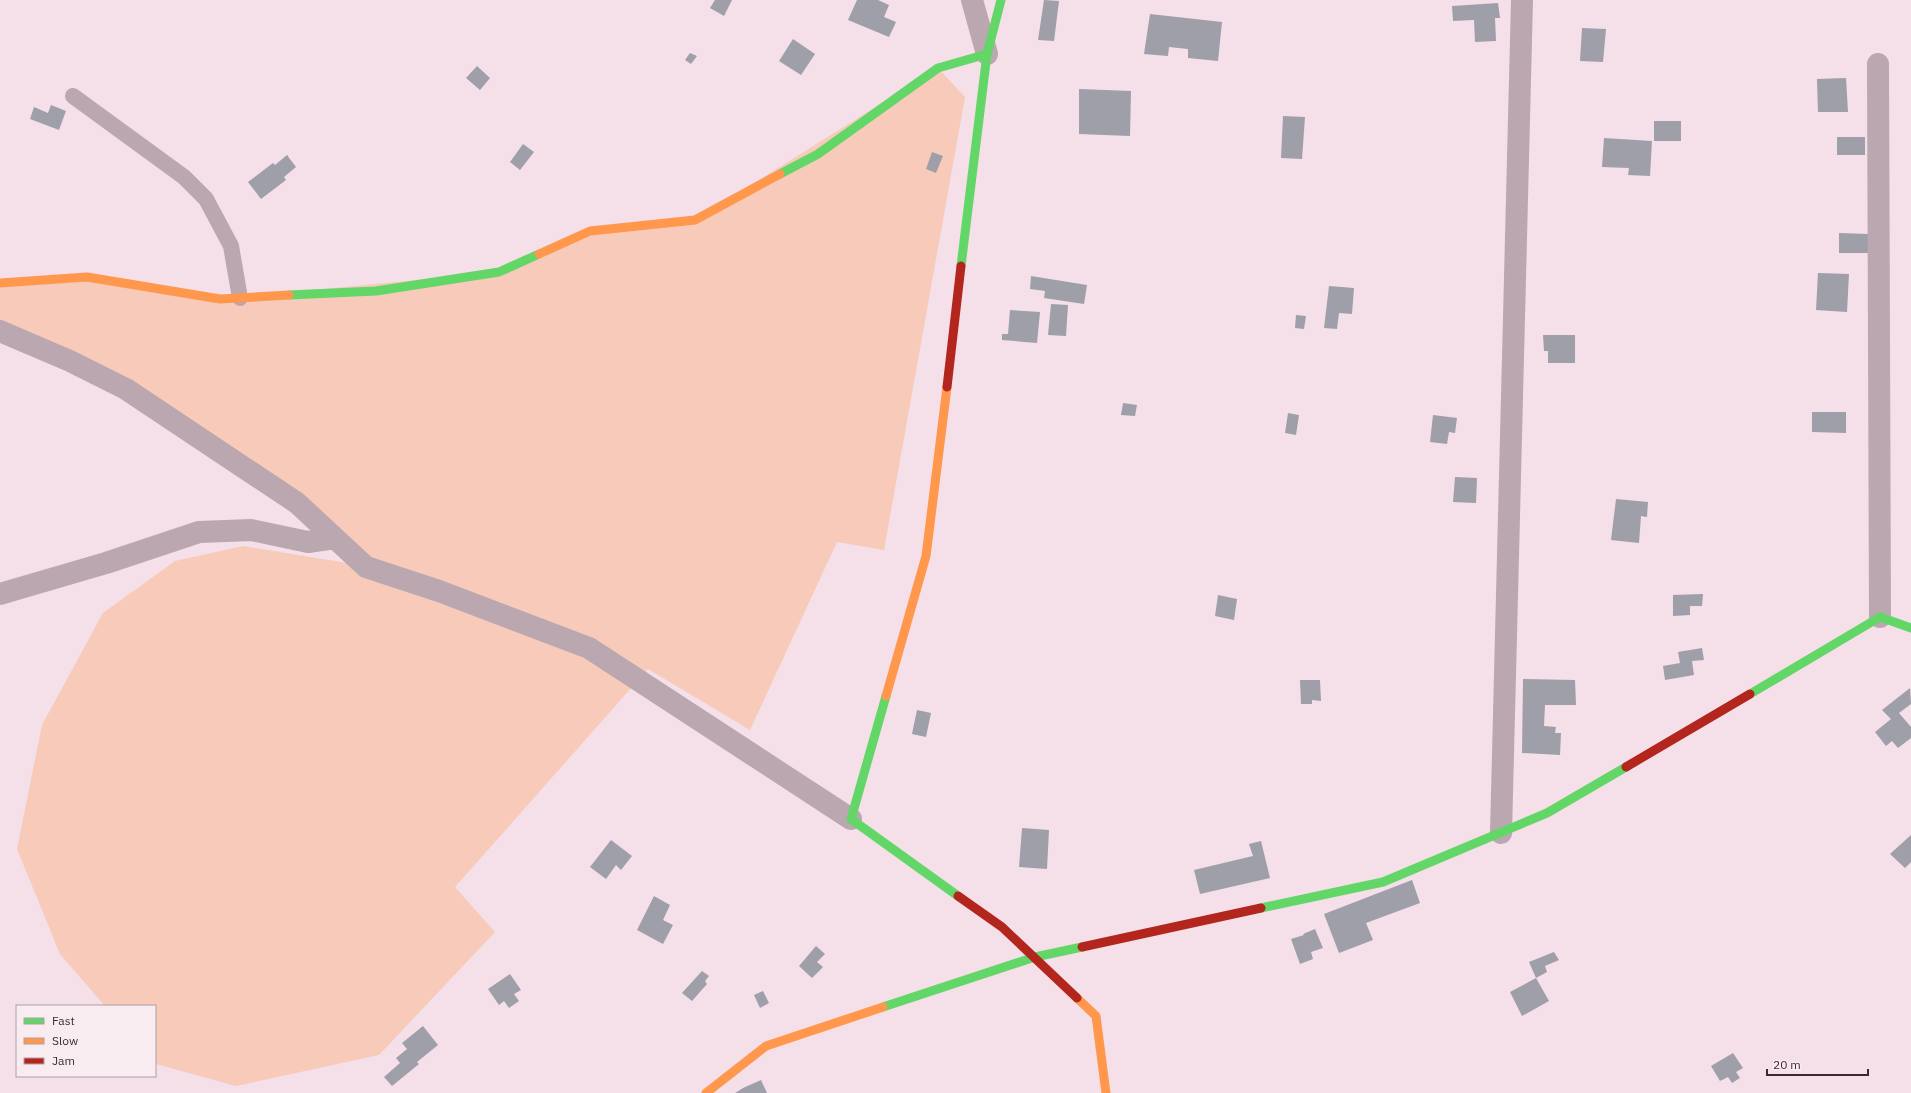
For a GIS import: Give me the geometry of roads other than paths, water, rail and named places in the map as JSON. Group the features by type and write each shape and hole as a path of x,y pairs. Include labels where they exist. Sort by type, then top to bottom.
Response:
{"street":[{"path":"972,0 987,54"},
{"path":"851,819 926,556 987,54 1001,0"},
{"path":"1501,833 1522,0"},
{"path":"0,283 87,277 220,299 376,291 499,272 590,231 695,220 818,154 938,68 987,54"},
{"path":"1878,64 1880,617"},
{"path":"0,331 70,361 126,389 297,503 366,566 439,591 589,648 851,819 1002,927 1096,1016 1106,1093"},
{"path":"0,594 106,563 199,532 251,530 308,542 335,538"},
{"path":"706,1093 766,1046 1035,957 1383,882 1547,813 1880,617"},
{"path":"1880,617 1911,628"}],"lane":[{"path":"73,96 184,177 206,199 231,246 240,298"}]}
